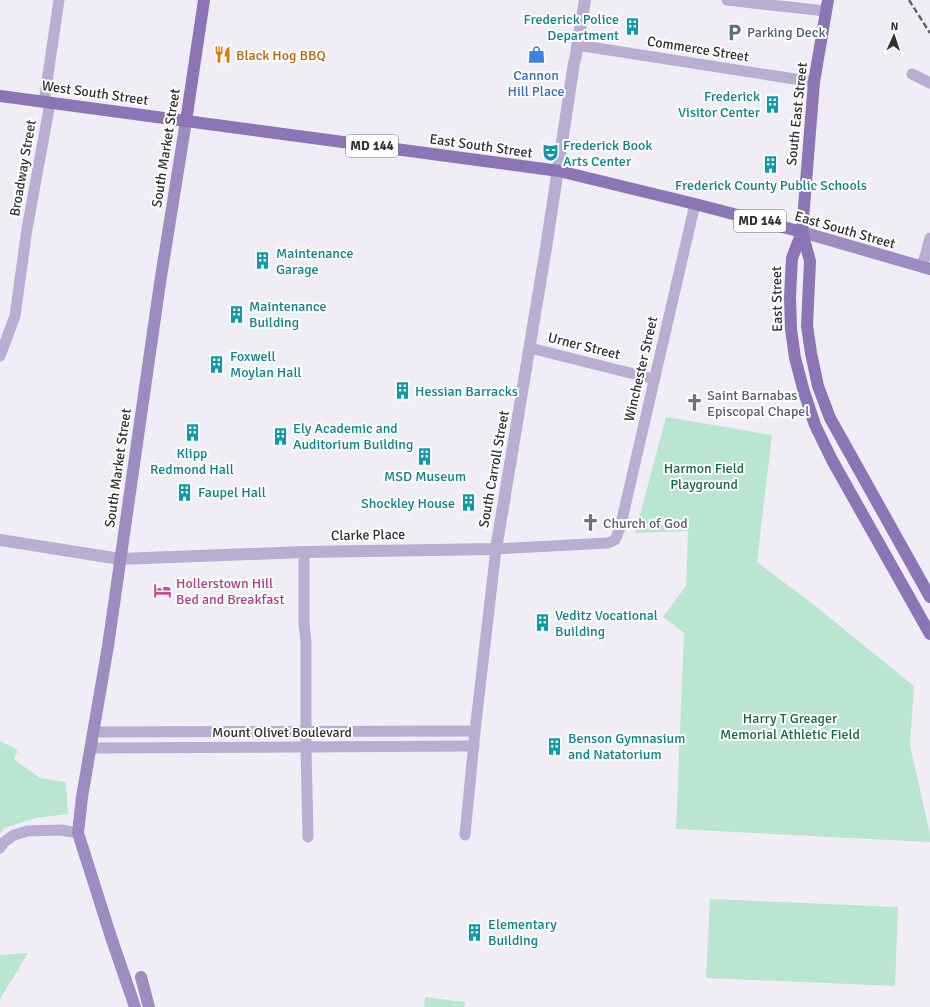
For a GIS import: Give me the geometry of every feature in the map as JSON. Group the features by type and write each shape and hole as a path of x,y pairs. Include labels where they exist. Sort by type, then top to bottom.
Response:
{"main road":[{"name":"South Market Street","path":"135,1007 78,833 82,797 108,646 160,283 204,0"},
{"name":"South East Street","path":"802,232 814,82 827,6"},
{"name":"West South Street","path":"0,96 186,121"},
{"name":"East South Street","path":"186,121 559,171 802,232 926,268"},
{"path":"802,232 810,261 808,326 811,353 818,386 830,418 930,597"},
{"name":"East Street","path":"802,232 792,258 790,297 791,329 795,358 804,392 815,425 832,460 930,634"},
{"name":"South Market Street","path":"111,937 127,1007"},
{"path":"141,977 149,1007"}],"street":[{"name":"Broadway Street","path":"0,356 15,316 47,102 59,0"},
{"name":"South Carroll Street","path":"465,835 475,731 496,549 559,171 585,0"},
{"path":"727,0 827,6"},
{"name":"Commerce Street","path":"577,45 814,82"},
{"path":"912,74 930,83"},
{"name":"Winchester Street","path":"615,540 620,528 695,204"},
{"path":"926,268 930,238"},
{"name":"Urner Street","path":"530,348 654,379"},
{"name":"Clarke Place","path":"0,540 120,559 304,552 496,549 608,543 615,540"},
{"path":"304,552 308,837"},
{"name":"Mount Olivet Boulevard","path":"93,732 475,731"},
{"name":"Mount Olivet Boulevard","path":"91,748 474,746"},
{"path":"0,848 4,842 14,835 28,831 61,830 78,833"}],"green space":[{"name":"Harry T Greager Memorial Athletic Field","path":"666,417 772,435 757,562 814,605 914,686 910,745 930,834 930,842 676,829 684,633 663,617 686,586 688,531 635,533"},
{"path":"0,741 18,750 14,759 40,778 66,782 68,814 36,818 4,828 0,834"},
{"path":"710,899 898,907 895,986 706,978"},
{"path":"28,953 0,999 0,955"},
{"path":"425,997 465,1002 464,1007 424,1007"}],"railway":[{"path":"909,0 930,33"}],"place":[{"name":"Frederick Police Department","path":"632,27"},
{"name":"Parking Deck","path":"734,32"},
{"name":"Black Hog BBQ","path":"223,55"},
{"name":"Cannon Hill Place","path":"536,55"},
{"name":"Frederick Visitor Center","path":"773,104"},
{"name":"Frederick Book Arts Center","path":"550,153"},
{"name":"Frederick County Public Schools","path":"771,165"},
{"name":"Maintenance Garage","path":"263,261"},
{"name":"Maintenance Building","path":"236,314"},
{"name":"Foxwell Moylan Hall","path":"217,364"},
{"name":"Hessian Barracks","path":"402,391"},
{"name":"Saint Barnabas Episcopal Chapel","path":"694,403"},
{"name":"Klipp Redmond Hall","path":"192,433"},
{"name":"Ely Academic and Auditorium Building","path":"280,436"},
{"name":"MSD Museum","path":"425,456"},
{"name":"Faupel Hall","path":"185,492"},
{"name":"Shockley House","path":"468,503"},
{"name":"Church of God","path":"590,523"},
{"name":"Hollerstown Hill Bed and Breakfast","path":"163,591"},
{"name":"Veditz Vocational Building","path":"542,623"},
{"name":"Benson Gymnasium and Natatorium","path":"555,746"},
{"name":"Elementary Building","path":"475,932"}],"park label":[{"name":"Harmon Field Playground","path":"704,476"}]}
